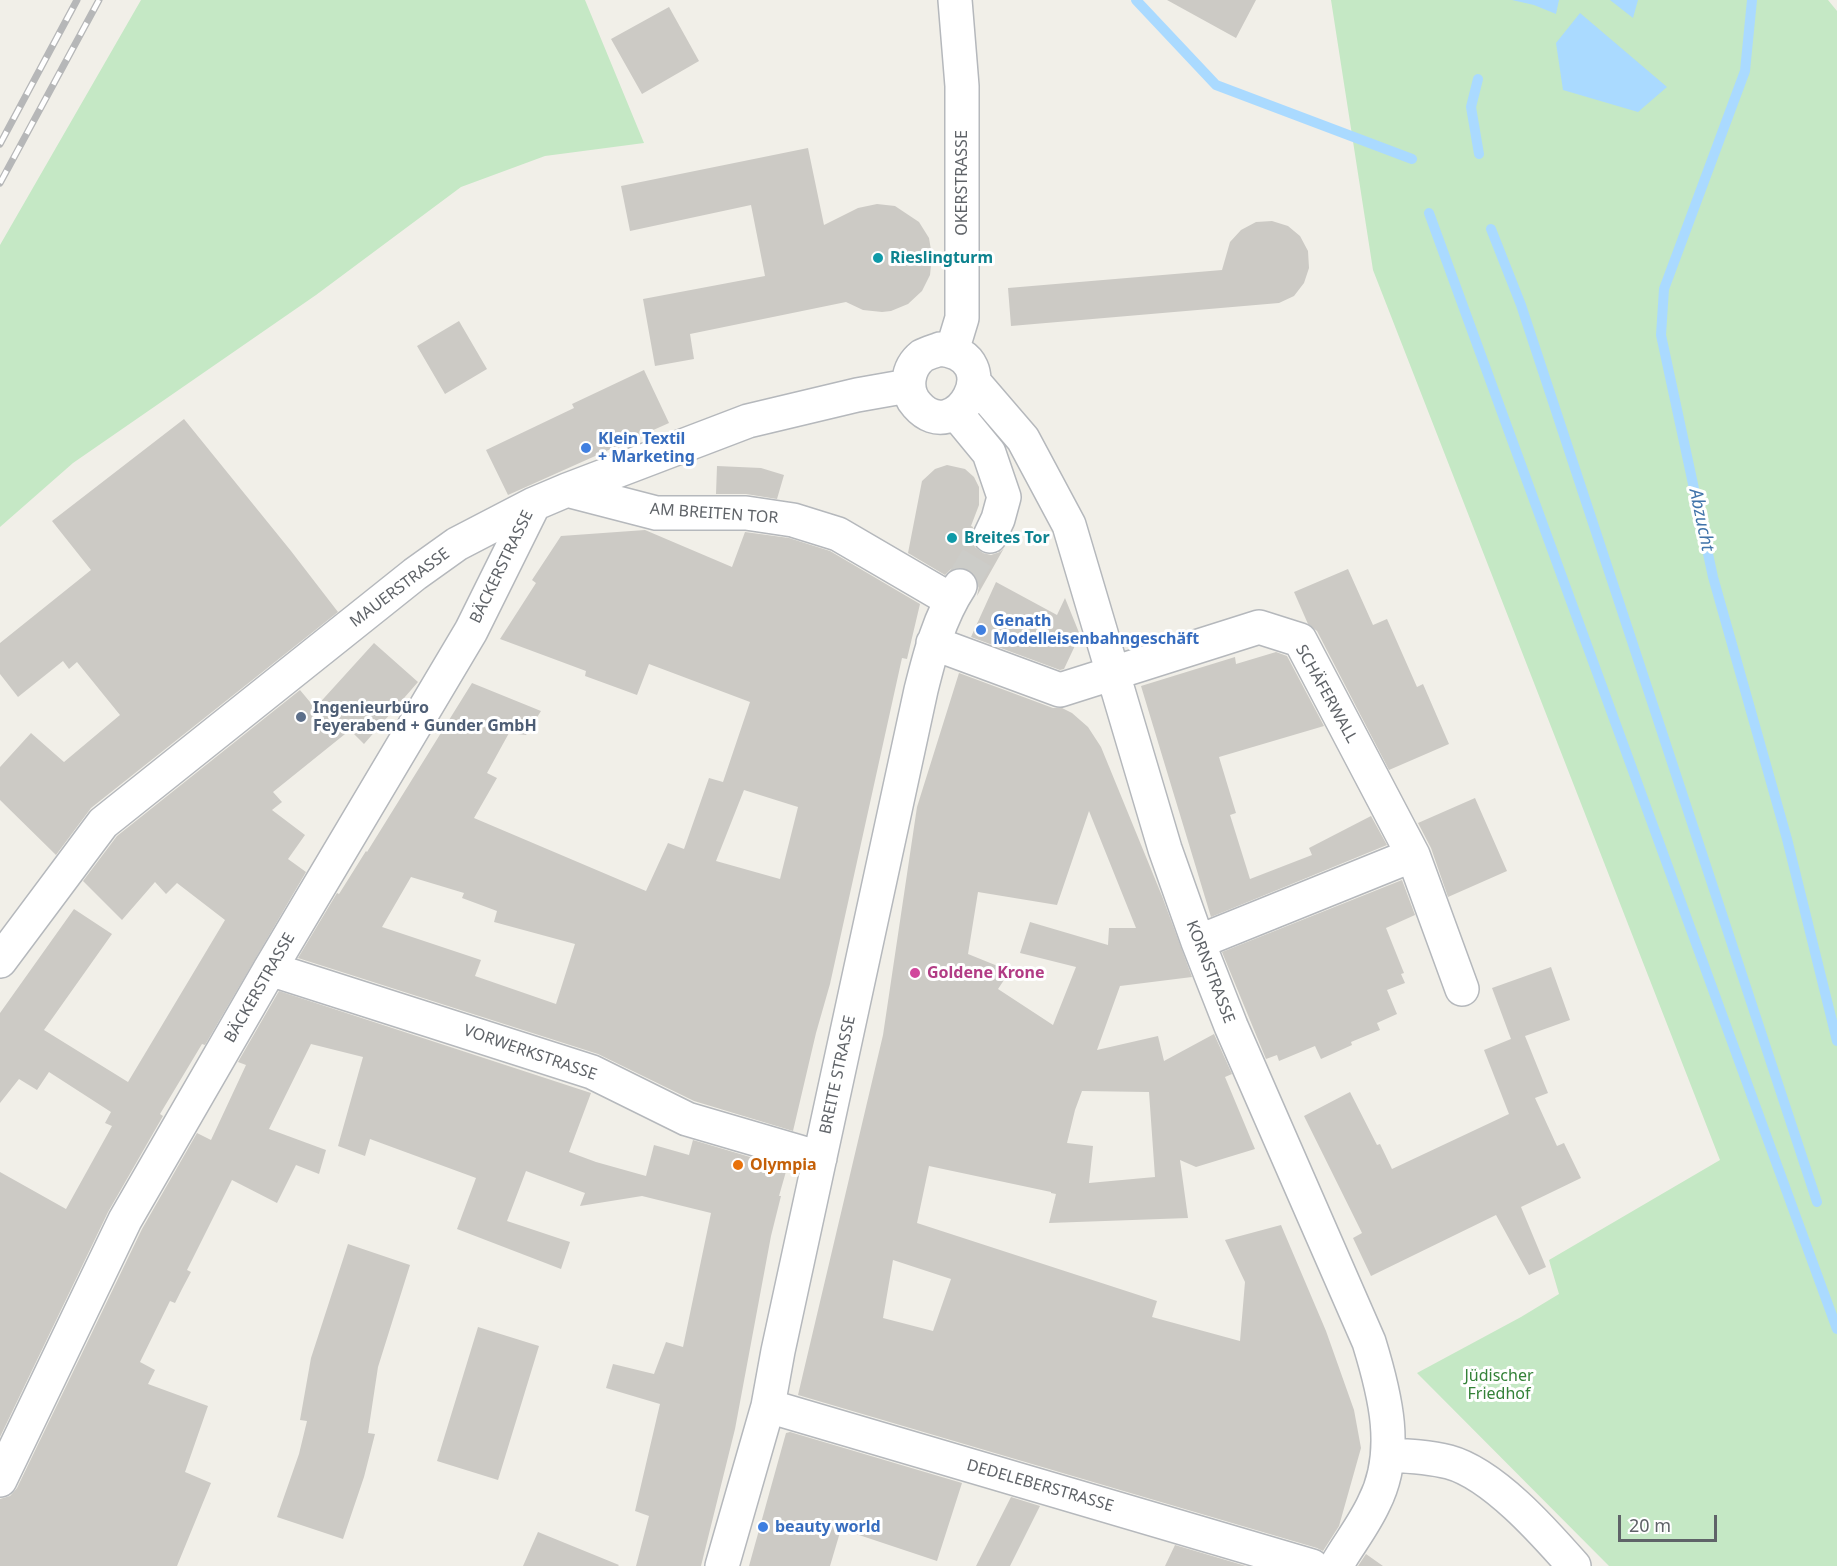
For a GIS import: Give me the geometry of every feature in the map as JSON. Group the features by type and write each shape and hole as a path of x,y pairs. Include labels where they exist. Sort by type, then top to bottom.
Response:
{"street":[{"name":"OKERSTRASSE","path":"952,351 962,318 962,86 955,0"},
{"name":"OKERSTRASSE","path":"962,86 976,0"},
{"path":"940,349 952,351 964,359 972,370 974,382 970,400 956,413 940,417 925,413 914,403 908,386 911,371 923,356 940,349"},
{"name":"KORNSTRASSE","path":"974,382 1023,439 1069,525 1165,849 1198,942 1231,1026 1369,1342 1381,1382 1389,1455 1383,1481 1374,1503 1336,1566"},
{"name":"MAUERSTRASSE","path":"0,961 103,823 415,574 457,544 534,504 567,490 748,421 857,395 908,386"},
{"path":"956,413 989,453 1004,497 990,536"},
{"name":"AM BREITEN TOR","path":"567,490 656,513 746,513 793,520 838,534 955,593"},
{"name":"BÄCKERSTRASSE","path":"0,1480 125,1220 270,969 471,631 534,504"},
{"name":"BREITE STRASSE","path":"722,1566 768,1406 778,1351 933,643 955,593"},
{"name":"SCHÄFERWALL","path":"933,643 1060,690 1259,627 1300,640 1413,855 1462,989"},
{"path":"1198,942 1413,855"},
{"name":"VORWERKSTRASSE","path":"270,969 592,1072 687,1119 820,1158"},
{"name":"DEDELEBERSTRASSE","path":"768,1406 1312,1566"},
{"path":"1389,1455 1450,1462 1480,1477 1544,1532 1574,1566"}],"green space":[{"path":"141,0 585,0 644,143 545,156 461,187 316,295 73,463 0,527 0,245"},
{"name":"Jüdischer Friedhof","path":"1331,0 1828,0 1837,11 1837,1566 1609,1566 1417,1373 1559,1294 1549,1260 1720,1160 1373,270"}],"water":[{"path":"1512,0 1559,0 1556,14 1534,5"},
{"path":"1610,0 1638,0 1633,18"},
{"path":"1580,13 1667,87 1638,112 1563,90 1556,43"}],"building":[{"path":"1167,0 1256,0 1236,38"},
{"path":"669,7 699,61 642,94 611,39"},
{"path":"808,148 824,225 858,208 877,204 895,206 919,222 929,238 932,256 930,275 922,291 908,304 891,311 863,310 846,302 690,334 694,359 655,366 643,299 765,276 751,205 630,231 621,186"},
{"path":"1272,221 1288,226 1300,236 1308,251 1309,268 1304,283 1294,296 1279,303 1011,326 1008,288 1222,270 1230,242 1241,230 1256,222"},
{"path":"459,321 487,369 445,394 417,346"},
{"path":"644,370 669,423 508,495 486,450 574,408 572,404"},
{"path":"184,419 338,612 91,808 56,855 0,800 0,767 31,733 64,762 120,715 77,662 69,669 63,661 18,697 0,674 0,643 91,570 52,521"},
{"name":"Breites Tor","path":"947,465 965,469 974,477 979,487 979,505 971,526 973,527 971,537 975,547 991,555 1004,548 977,596 979,586 977,577 970,570 960,567 951,569 945,575 908,553 922,481 935,469"},
{"path":"717,466 761,468 784,475 777,499 746,494 716,494"},
{"path":"645,530 732,567 745,532 789,538 830,551 920,604 907,659 902,658 830,984 793,1131 694,1101 598,1054 298,958 472,683 541,711 526,735 509,733 487,773 497,778 474,818 646,891 668,843 684,849 709,778 723,782 750,702 649,664 637,695 585,676 586,671 500,639 536,583 532,580 561,536","holes":["744,790 798,807 780,879 716,861","411,877 464,893 462,898 497,911 494,922 575,944 556,1004 475,976 481,960 382,927"]},
{"path":"1348,569 1373,625 1387,619 1417,687 1423,684 1449,744 1389,770 1317,631 1308,624 1294,592"},
{"path":"996,582 1057,615 1065,598 1080,635 1064,669 1060,670 971,637"},
{"path":"374,643 418,682 364,744 350,730 273,792 282,802 272,810 305,835 288,859 306,872 205,1045 202,1044 160,1114 163,1116 108,1212 0,1437 0,1172 66,1209 112,1126 105,1123 111,1112 49,1072 37,1090 19,1079 0,1103 0,1013 74,909 112,934 44,1030 128,1082 225,920 177,883 166,894 155,882 122,920 83,881 117,836 300,690 315,708"},
{"path":"1276,652 1287,656 1324,726 1219,757 1236,813 1230,815 1250,879 1312,855 1309,848 1371,816 1387,845 1211,917 1141,686 1235,657 1236,664"},
{"path":"959,673 1053,708 1062,708 1072,713 1088,727 1101,747 1162,896 1192,977 1120,986 1097,1050 1158,1036 1164,1061 1214,1034 1232,1074 1225,1077 1255,1149 1196,1167 1180,1160 1188,1218 1049,1223 1056,1194 929,1166 917,1223 1157,1301 1152,1317 1240,1341 1245,1282 1225,1240 1281,1225 1326,1331 1354,1410 1361,1448 1339,1526 1323,1551 798,1395 883,1035 917,807","holes":["1089,811 1136,928 1109,928 1108,945 1030,922 1020,953 1076,967 1053,1025 998,989 1010,971 968,954 978,892 1057,905","1082,1091 1149,1092 1155,1177 1089,1183 1093,1146 1067,1143","893,1260 951,1279 933,1331 883,1318"]},
{"path":"1475,798 1507,871 1448,897 1431,848 1418,823"},
{"path":"1402,880 1415,915 1386,928 1404,973 1401,974 1405,983 1387,990 1397,1014 1377,1023 1380,1030 1351,1042 1352,1045 1321,1059 1315,1046 1279,1061 1277,1055 1266,1059 1222,952"},
{"path":"1551,967 1570,1020 1525,1036 1548,1093 1535,1098 1557,1146 1564,1143 1581,1178 1521,1207 1546,1267 1529,1275 1496,1215 1371,1276 1353,1238 1362,1233 1304,1116 1350,1092 1392,1169 1509,1114 1484,1050 1511,1039 1492,988"},
{"path":"279,991 591,1093 569,1152 596,1162 646,1176 654,1145 689,1155 693,1140 787,1168 771,1236 735,1429 701,1566 636,1566 649,1516 635,1511 660,1404 606,1388 613,1364 654,1374 666,1342 683,1347 711,1213 642,1196 580,1206 585,1193 526,1171 507,1221 570,1242 561,1269 457,1229 476,1178 370,1139 365,1156 338,1146 363,1057 311,1044 269,1129 326,1150 319,1174 296,1165 277,1203 232,1180 187,1270 191,1272 175,1303 170,1301 140,1362 155,1370 148,1384 208,1406 185,1472 211,1483 177,1566 0,1566 0,1499 10,1496 17,1488 142,1229 197,1133 211,1140 246,1065 238,1062"},
{"path":"348,1244 410,1265 378,1367 368,1433 375,1434 364,1477 343,1539 277,1517 299,1454 307,1421 300,1420 311,1358"},
{"path":"478,1327 539,1346 498,1480 437,1461"},
{"path":"790,1432 962,1483 937,1561 841,1529 830,1566 749,1566 786,1433"},
{"path":"1011,1497 1040,1506 1010,1566 976,1566"},
{"path":"538,1532 619,1565 523,1566"},
{"path":"1175,1545 1246,1566 1165,1566"},
{"path":"1366,1554 1383,1566 1358,1566"}],"waterway":[{"path":"1136,0 1216,85 1412,159"},
{"name":"Abzucht","path":"1752,0 1745,71 1664,289 1661,335 1713,577 1787,839 1837,1041"},
{"path":"1478,79 1471,107 1479,154"},
{"path":"1429,213 1837,1329"},
{"path":"1491,229 1521,305 1817,1202"}],"tunnel":[{"path":"960,586 990,536"}],"railway":[{"path":"0,144 77,0"},
{"path":"0,183 99,0"}],"place":[{"name":"Rieslingturm","path":"878,258"},
{"name":"Klein Textil + Marketing","path":"586,448"},
{"name":"Breites Tor","path":"952,538"},
{"name":"Genath Modelleisenbahngeschäft","path":"981,630"},
{"name":"Ingenieurbüro Feyerabend + Gunder GmbH","path":"301,717"},
{"name":"Goldene Krone","path":"915,973"},
{"name":"Olympia","path":"738,1165"},
{"name":"beauty world","path":"763,1527"}]}
